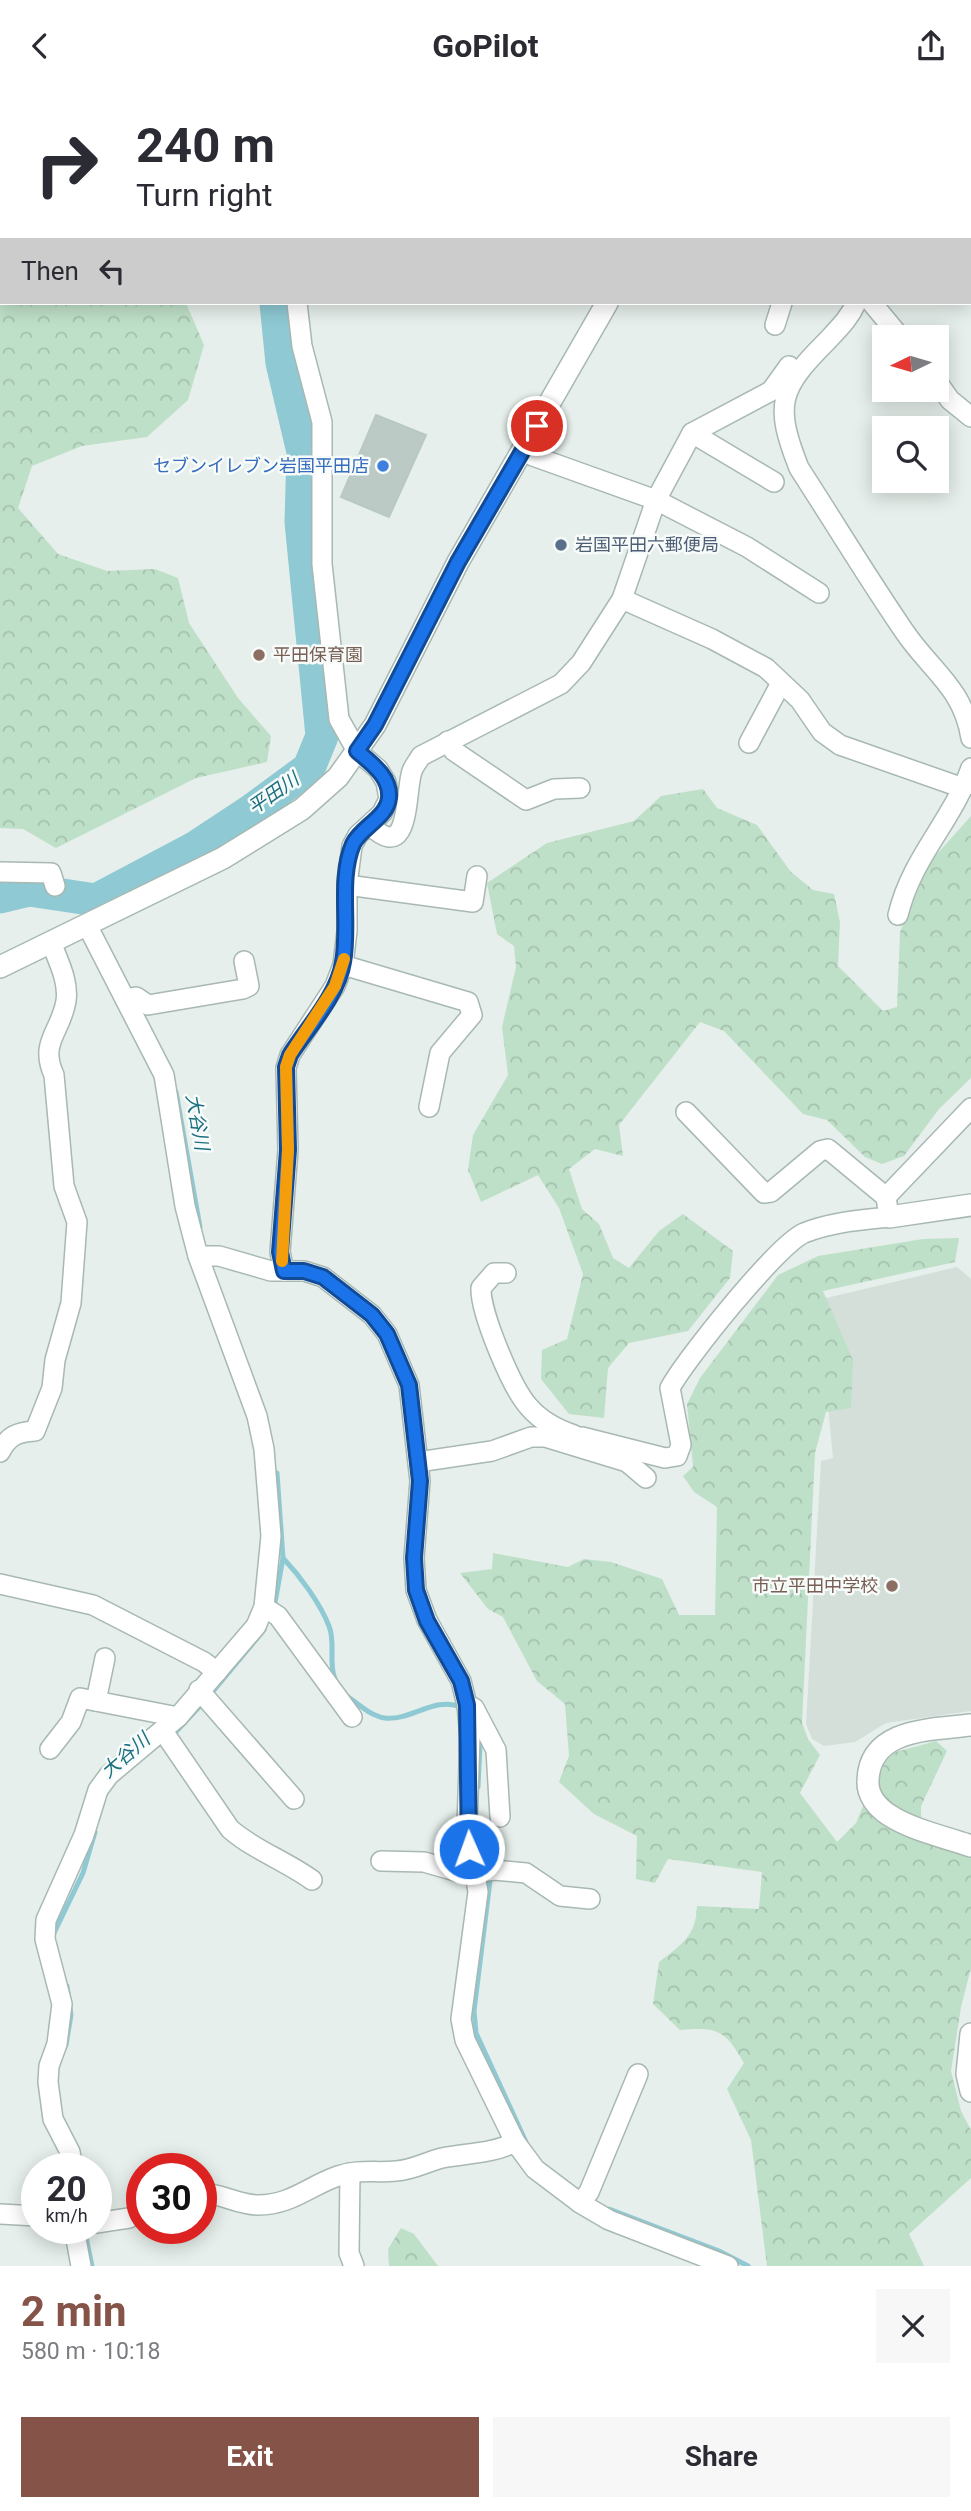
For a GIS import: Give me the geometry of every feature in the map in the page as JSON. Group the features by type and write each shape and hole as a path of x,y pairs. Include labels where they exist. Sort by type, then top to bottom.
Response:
{"street":[{"path":"284,1271 280,1252 288,1150 286,1067 290,1055 335,986 343,965 347,931 346,885 352,846 382,813 389,799 386,782 378,769 357,751 339,719 322,564 322,422 302,346 297,305"},
{"path":"0,967 223,858 302,809 329,785 375,725 458,562 606,305"},
{"path":"775,325 781,305"},
{"path":"855,305 850,315 806,362 789,386 782,407 787,438 799,468 906,634 941,672 961,701 971,737"},
{"path":"874,305 890,325"},
{"path":"369,825 379,835 390,836 399,832 405,822 412,771 421,756 561,684 581,663 622,599 656,500 692,433 771,391 799,351 820,333 838,329"},
{"path":"949,399 971,417"},
{"path":"692,433 774,482"},
{"path":"524,450 656,500 747,547 819,593"},
{"path":"622,599 712,639 766,668 800,700 822,732 840,745 963,788"},
{"path":"749,743 781,683"},
{"path":"448,741 454,751 526,800 554,789 580,788"},
{"path":"898,915 916,862 952,812 971,768"},
{"path":"0,872 51,873 55,886"},
{"path":"346,885 473,902 477,876"},
{"path":"86,925 164,1075 185,1206 198,1256 257,1416 264,1449 271,1536 270,1610 352,1717"},
{"path":"0,1452 6,1439 20,1432 35,1431 52,1388 55,1360 71,1303 77,1222 64,1185 54,1075 47,1060 49,1045 66,1002 65,978 51,942"},
{"path":"125,999 136,997 148,1005 243,989 249,986 244,961"},
{"path":"343,965 468,1002 472,1015 440,1053 429,1107"},
{"path":"888,1207 971,1108"},
{"path":"686,1112 764,1193 771,1192 820,1151 828,1149 888,1207"},
{"path":"418,1462 492,1451 531,1437 581,1442 665,1458 677,1456 681,1445 670,1388 750,1285 780,1251 802,1234 888,1207 971,1205"},
{"path":"198,1256 219,1256 271,1271 304,1271 323,1277 372,1315 387,1334 409,1385 418,1462 420,1500 414,1558 416,1590 427,1621 461,1681 467,1705 467,1825 475,1873 476,1910 461,2019 466,2040 515,2142 535,2169 580,2203 609,2220 728,2266"},
{"path":"506,1273 494,1273 481,1288 481,1303 526,1405 542,1420 581,1442 627,1462 646,1478"},
{"path":"0,1584 93,1605 204,1662 217,1672"},
{"path":"70,2153 53,2119 48,2082 62,2004 45,1939 46,1920 84,1835 98,1790 109,1775 167,1738 178,1717 205,1696 217,1672 270,1610"},
{"path":"96,1701 105,1658"},
{"path":"205,1696 293,1799"},
{"path":"50,1749 71,1722 80,1699 178,1717"},
{"path":"467,1705 474,1708 496,1750 500,1817"},
{"path":"971,1725 910,1733 889,1740 877,1750 869,1766 868,1787 876,1805 891,1817 971,1846"},
{"path":"167,1738 230,1829 242,1840 286,1861 312,1880"},
{"path":"381,1861 424,1861 466,1874 494,1870 526,1873 560,1896 590,1899"},
{"path":"971,2034 967,2074 971,2091"},
{"path":"580,2203 589,2192 638,2074"},
{"path":"217,2193 239,2203 284,2203 337,2176 414,2169 440,2159 500,2150 515,2142"},
{"path":"350,2173 349,2253 354,2266"},
{"path":"0,2214 21,2215"},
{"path":"77,2244 81,2266"}],"shaded area":[{"name":"市立平田中学校","path":"957,1267 971,1279 971,1711 886,1723 855,1742 824,1746 812,1739 806,1724 821,1461 833,1458 818,1300"}],"green space":[{"path":"0,305 187,305 204,345 188,400 147,437 82,446 32,466 18,508 58,554 107,571 155,569 178,578 189,623 238,698 271,736 267,762 196,778 56,848 23,829 0,828"},
{"path":"703,789 717,808 757,825 791,872 813,890 834,894 840,922 838,966 883,1011 897,1007 900,932 929,863 971,816 971,1078 939,1109 904,1156 882,1164 865,1157 827,1120 803,1114 724,1031 700,1022 619,1125 623,1156 595,1149 569,1169 582,1209 599,1224 613,1258 629,1268 659,1231 683,1214 733,1251 730,1278 688,1331 629,1343 608,1368 604,1418 569,1414 541,1379 542,1350 567,1339 583,1274 559,1208 538,1175 481,1202 468,1170 473,1135 508,1075 502,1027 516,967 514,946 497,934 487,883 547,843 634,821 661,796"},
{"path":"959,1238 955,1262 823,1291 853,1360 851,1408 826,1412 815,1453 802,1723 808,1739 820,1755 800,1793 837,1842 856,1823 863,1806 877,1788 879,1770 889,1754 936,1741 947,1751 921,1806 921,1836 971,1856 971,1968 961,2007 951,2071 961,2111 971,2130 971,2178 909,2234 924,2266 767,2266 751,2140 727,2089 744,2063 731,2043 719,2033 703,2029 680,2030 653,2004 659,1962 691,1932 697,1906 759,1909 762,1872 668,1859 655,1883 636,1879 637,1836 594,1814 559,1782 569,1756 565,1704 537,1681 503,1617 488,1609 460,1573 492,1569 493,1553 568,1567 584,1559 611,1562 662,1579 679,1615 715,1615 717,1507 694,1492 683,1476 693,1467 687,1404 700,1378 778,1275 818,1256 923,1239"},
{"path":"401,2228 414,2234 438,2266 389,2266 388,2249"}],"building":[{"name":"セブンイレブン岩国平田店","path":"376,415 426,435 389,517 341,497"}],"waterway":[{"name":"平田川","path":"0,897 29,890 96,900 196,847 309,768 322,736 301,522 303,452 282,363 276,305"},
{"name":"大谷川","path":"176,1092 200,1227"},
{"name":"大谷川","path":"274,1608 283,1558 277,1473"},
{"path":"283,1558 309,1590 329,1626 335,1679"},
{"name":"大谷川","path":"210,1695 264,1630"},
{"path":"347,1696 370,1712 385,1718 404,1716 432,1706 451,1704 461,1707"},
{"name":"大谷川","path":"172,1736 201,1705"},
{"path":"478,1787 480,1745"},
{"name":"大谷川","path":"54,1933 83,1873 95,1832"},
{"path":"490,1881 474,2011 476,2033 526,2142"},
{"name":"大谷川","path":"66,2045 71,2015 67,1986"},
{"path":"609,2209 719,2251 748,2266"},
{"name":"大谷川","path":"87,2244 92,2266"}],"slow traffic":[{"path":"282,1261 280,1252 288,1150 286,1067 290,1055 335,986 344,959"}],"place":[{"name":"セブンイレブン岩国平田店","path":"383,466"},
{"name":"岩国平田六郵便局","path":"561,545"},
{"name":"平田保育園","path":"259,655"},
{"name":"市立平田中学校","path":"892,1586"}],"route":[{"path":"469,1849 467,1825 470,1737 467,1705 461,1681 427,1621 416,1590 414,1558 420,1481 409,1385 387,1334 372,1315 323,1277 304,1271 284,1271 280,1252 288,1150 286,1067 290,1055 335,986 343,965 347,931 346,885 352,846 358,835 382,813 389,799 386,782 378,769 357,751 375,725 458,562 537,426"}]}
